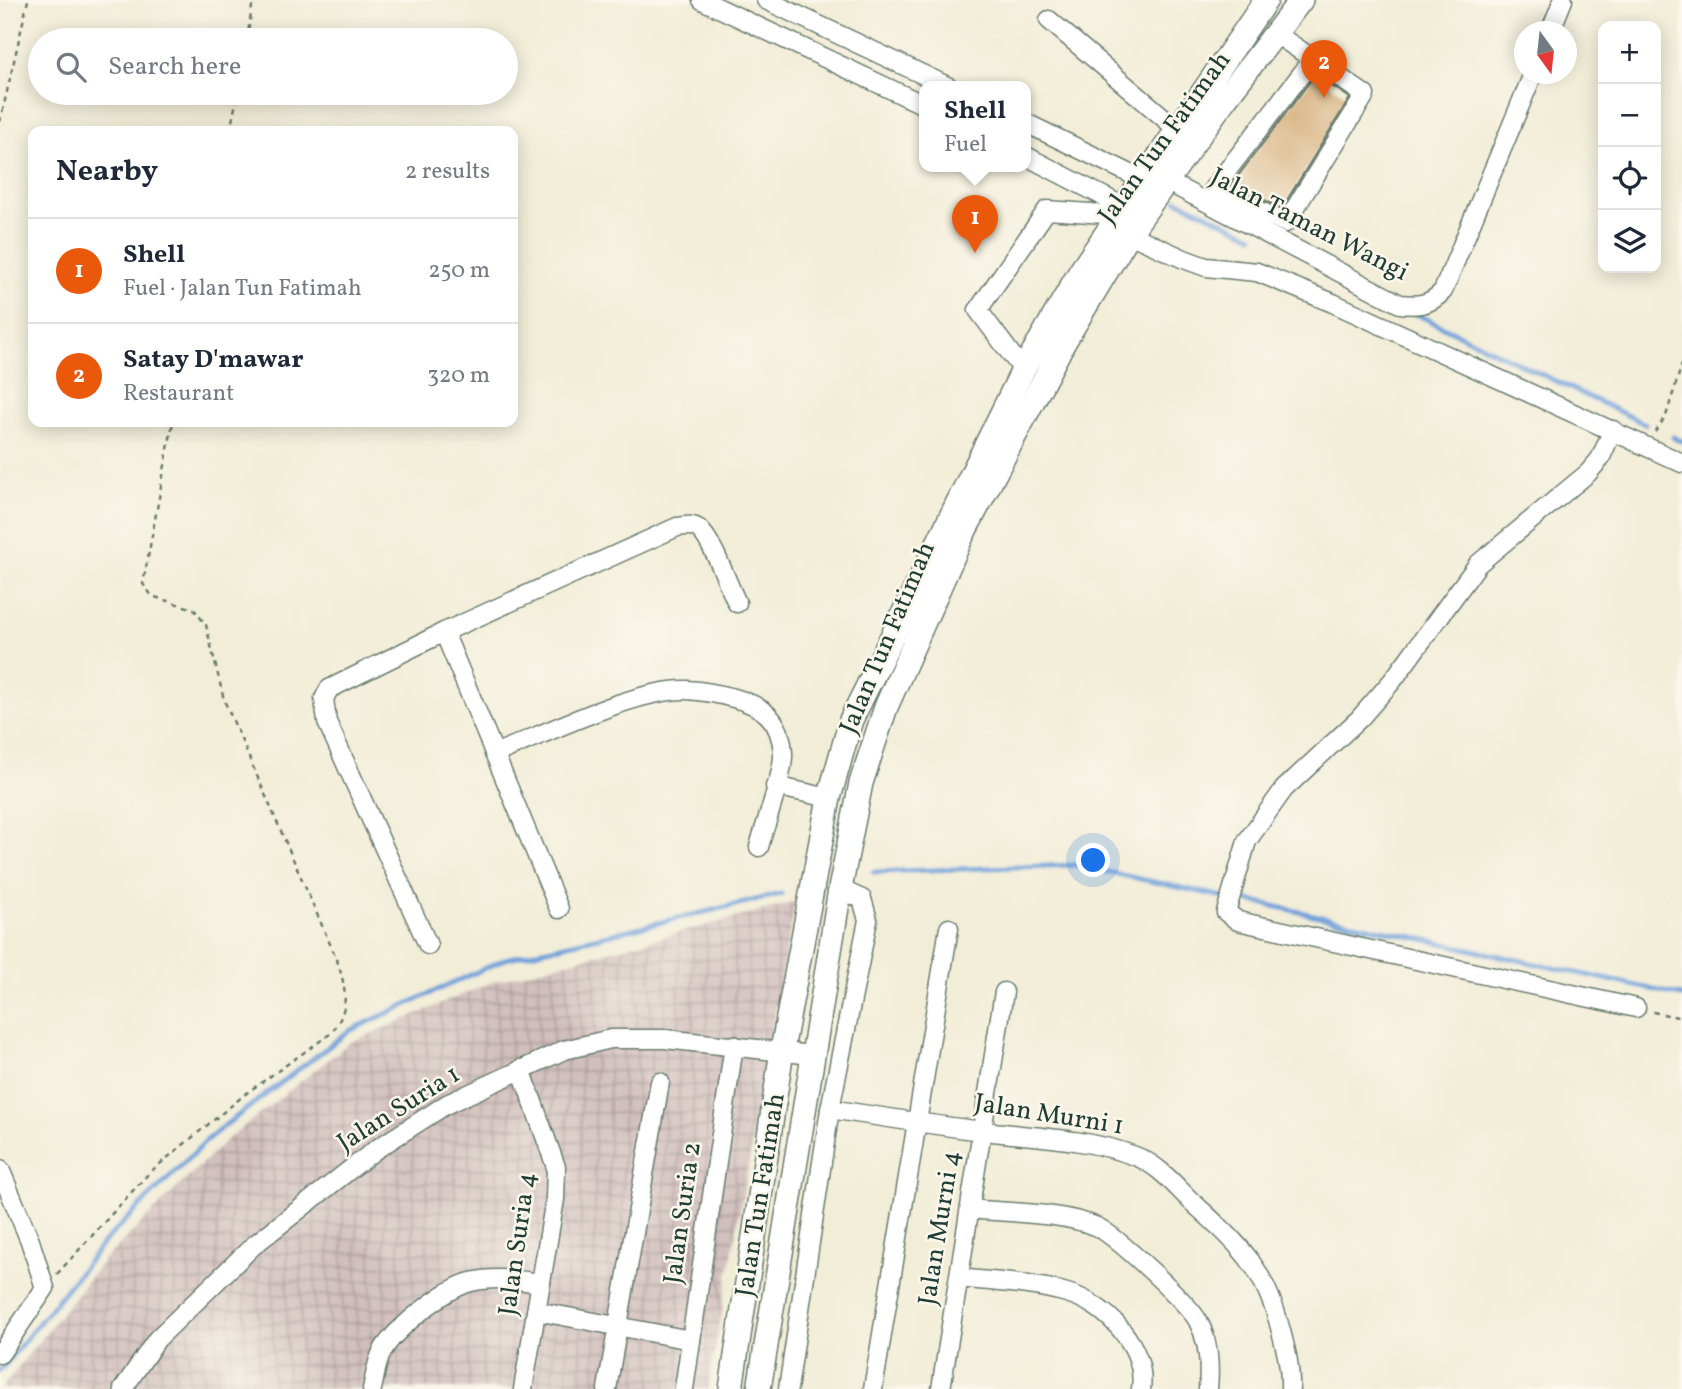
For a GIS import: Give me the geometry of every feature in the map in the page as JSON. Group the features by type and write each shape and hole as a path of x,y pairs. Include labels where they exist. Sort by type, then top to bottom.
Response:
{"main road":[{"name":"Jalan Tun Fatimah","path":"759,1389 840,889 861,783 886,707 962,536 1063,342 1143,180 1266,0"},
{"name":"Jalan Tun Fatimah","path":"731,1389 782,1050 829,798 851,720 1023,370 1080,272 1124,218 1166,181 1299,4"}],"street":[{"path":"702,0 919,103"},
{"path":"766,0 936,81"},
{"path":"1554,21 1563,0"},
{"path":"1049,20 1177,130"},
{"path":"1276,34 1365,94 1286,223 1213,189 1313,59"},
{"name":"Jalan Taman Wangi","path":"1166,181 1400,304 1417,306 1433,302 1443,291 1529,84"},
{"path":"1031,125 1143,180"},
{"path":"1031,159 1206,267 1257,272 1321,298 1682,463"},
{"path":"1023,370 978,310 1047,210 1124,218"},
{"path":"1613,430 1600,458 1588,473 1478,564 1385,689 1360,718 1284,789 1247,841 1226,912 1238,921 1636,1008"},
{"path":"428,945 327,722 324,699 329,689 444,632 677,527 689,525 698,529 706,538 737,603"},
{"path":"444,632 559,909"},
{"path":"494,754 634,699 660,692 685,690 717,694 758,705 772,717 780,735 783,756 759,847"},
{"path":"775,786 829,798"},
{"path":"788,1389 830,1109 868,920 862,899 840,889"},
{"path":"873,1389 949,928"},
{"name":"Jalan Murni 4","path":"942,1389 1004,992"},
{"name":"Jalan Suria 1","path":"123,1389 157,1339 254,1245 375,1150 447,1104 564,1050 611,1039 734,1045 812,1055"},
{"name":"Jalan Suria 2","path":"684,1389 734,1045"},
{"name":"Jalan Suria 4","path":"521,1069 556,1167 555,1199 523,1389"},
{"path":"607,1389 660,1082"},
{"name":"Jalan Murni 1","path":"830,1109 982,1131 1058,1138 1121,1152 1153,1165 1240,1246 1263,1276 1274,1304 1288,1357 1290,1389"},
{"path":"0,1169 30,1241 45,1288 0,1354"},
{"path":"970,1209 1074,1220 1096,1226 1117,1238 1198,1320 1206,1345 1208,1389"},
{"path":"372,1389 381,1353 396,1333 433,1303 468,1282 502,1277 541,1283"},
{"path":"959,1278 1048,1289 1069,1293 1085,1301 1119,1326 1133,1346 1142,1374 1141,1389"},
{"path":"536,1311 691,1340"}],"path":[{"path":"0,122 28,0"},
{"path":"249,28 253,0"},
{"path":"231,126 235,105"},
{"path":"1645,445 1666,416 1682,364"},
{"path":"45,1288 150,1172 248,1092 330,1034 338,1025 346,1006 346,993 337,960 224,700 206,625 194,609 152,596 144,584 172,427"},
{"path":"1636,1008 1682,1018"}],"shaded area":[{"path":"795,902 708,1389 1,1389 102,1262 223,1143 349,1043 492,982"}],"building":[{"path":"1315,75 1350,98 1282,208 1231,185"}],"waterway":[{"path":"1177,200 1253,236"},
{"path":"1410,311 1645,424"},
{"path":"1673,437 1682,441"},
{"path":"873,872 1075,865 1224,897"},
{"path":"0,1371 104,1242 211,1136 349,1031 505,959 781,894"},
{"path":"1246,900 1682,996"}],"place":[{"name":"Satay D'mawar","path":"1324,98"},
{"name":"Shell","path":"975,253"}]}
